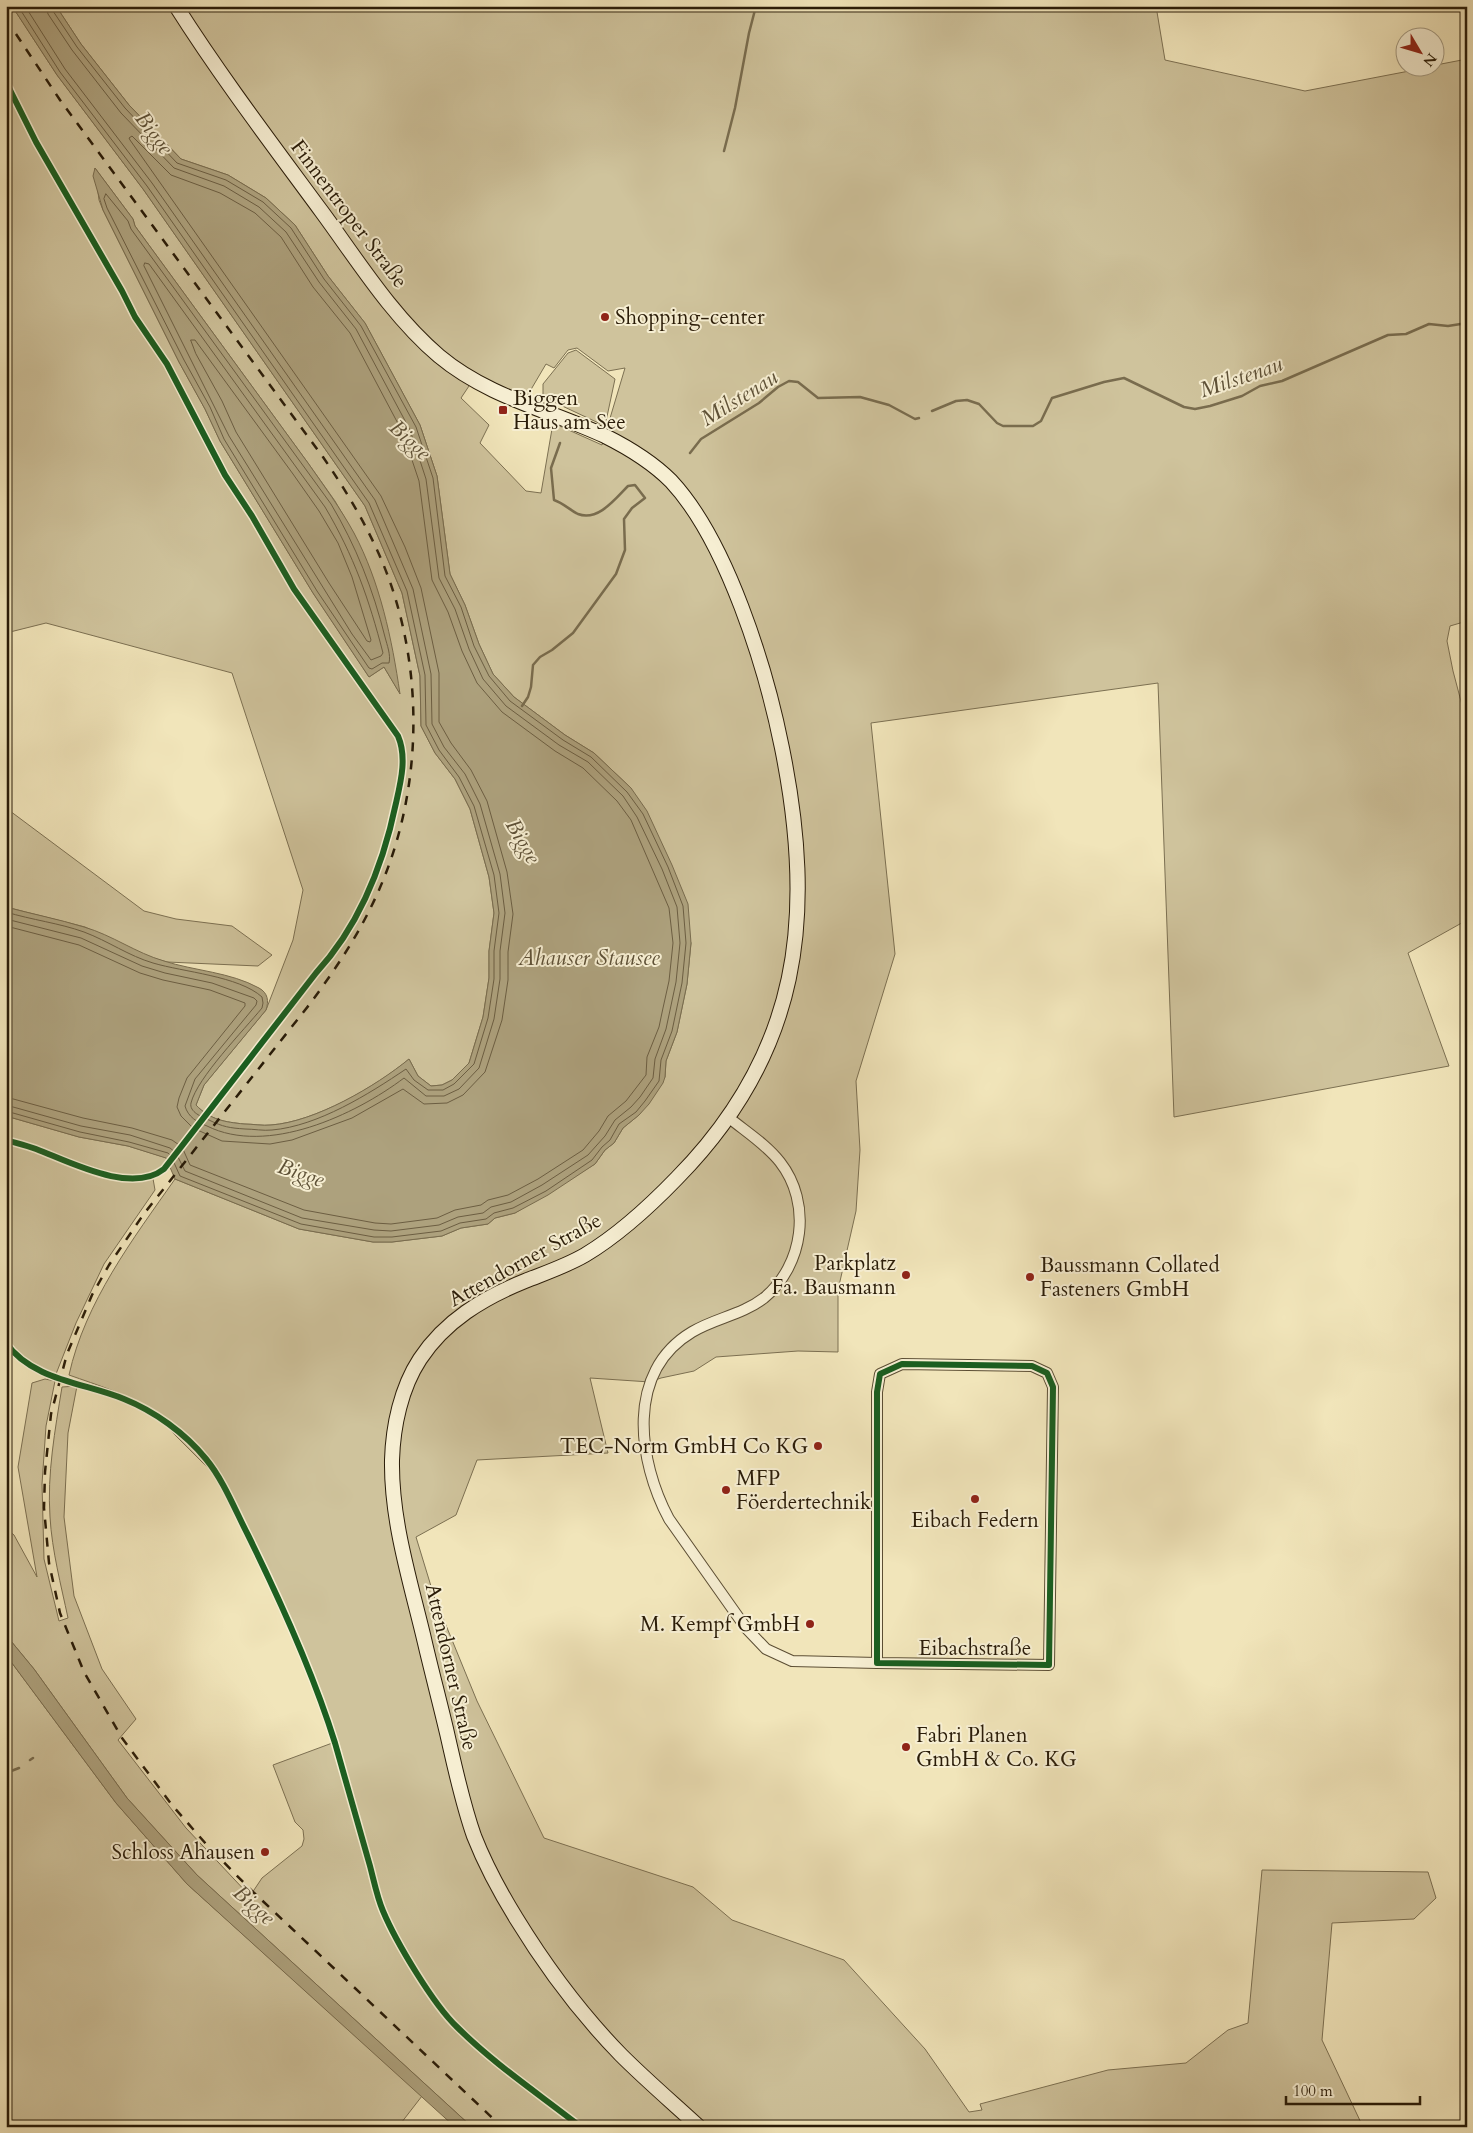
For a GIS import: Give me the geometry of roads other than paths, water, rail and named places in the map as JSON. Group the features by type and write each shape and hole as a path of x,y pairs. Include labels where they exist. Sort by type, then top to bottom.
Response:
{"main road":[{"name":"Finnentroper Straße","path":"176,6 229,85 404,321 447,362 490,390 527,406"},
{"name":"Attendorner Straße","path":"527,406 606,437 634,451 669,479 697,516 722,564 752,639 764,676 781,744 794,823 799,884 796,938 789,980 769,1043 755,1075 728,1117 702,1152 647,1208 605,1242 564,1266 492,1296 466,1310 447,1326 422,1356 405,1390 396,1421 392,1461 394,1498 406,1565 462,1797 479,1847 514,1914 567,1992 621,2055 699,2127"}],"street":[{"path":"728,1117 772,1152 788,1174 797,1200 801,1220 797,1246 785,1273 764,1298 732,1316 705,1324 690,1332 668,1351 658,1366 650,1382 644,1413 645,1444 651,1477 659,1500 669,1519 746,1628 766,1650 792,1661 877,1664"},
{"name":"Eibachstraße","path":"902,1364 1032,1366 1047,1373 1053,1387 1049,1665 877,1664 876,1473 880,1374 902,1364"}],"water":[{"name":"Ahauser Stausee","path":"12,6 56,6 81,44 129,105 181,159 228,175 266,198 295,225 328,276 365,323 420,425 437,476 450,574 465,605 479,644 493,674 514,697 565,735 594,753 631,788 647,811 688,904 691,943 687,984 677,1032 666,1061 663,1083 649,1104 623,1128 614,1143 605,1150 595,1164 548,1195 515,1213 495,1218 488,1224 461,1228 442,1236 392,1242 373,1242 299,1229 175,1179 166,1158 128,1146 79,1137 6,1116 6,907 94,930 154,958 236,978 262,990 267,998 266,1010 204,1085 196,1105 212,1117 224,1121 265,1125 288,1122 325,1110 362,1091 409,1059 418,1076 431,1086 442,1085 452,1080 469,1063 483,1017 489,978 489,951 494,913 489,877 470,809 455,779 435,753 421,726 420,676 402,593 365,506 143,189 57,75"},
{"path":"95,168 133,219 135,226 308,463 349,524 371,571 384,611 400,694 384,667 369,677 313,593 220,441 103,210 93,176"},
{"path":"6,1635 34,1669 127,1798 197,1875 472,2127 455,2127 187,1884 116,1803 6,1655"}],"waterway":[{"path":"724,151 756,6"},
{"name":"Milstenau","path":"932,411 956,401 967,400 979,404 997,423 1003,426 1033,426 1041,421 1052,398 1124,378 1184,407 1195,409 1242,396 1260,386 1282,381 1388,335 1406,334 1429,324 1448,326 1467,323"},
{"name":"Milstenau","path":"690,453 701,439 759,403 778,387 789,381 798,382 818,398 860,397 889,405 915,419 919,418"},
{"name":"Milstenau","path":"522,706 528,697 531,687 533,665 540,657 573,633 616,574 625,550 624,519 632,508 645,498 635,485 628,486 606,508 593,515 585,516 554,500 551,468 560,443"},
{"path":"6,1773 19,1768"}],"railway":[{"path":"6,19 60,100 323,457 349,497 378,552 398,607 407,650 412,693 413,738 409,782 401,825 388,867 371,907 342,958 309,1005 143,1215 109,1265 92,1295 67,1354 51,1414 45,1472 44,1508 49,1563 60,1613 84,1672 122,1738 172,1805 206,1844 250,1889 502,2127"}],"place":[{"name":"Shopping-center","path":"605,317"},
{"name":"Biggen Haus am See","path":"503,410"},
{"name":"Parkplatz Fa. Bausmann","path":"906,1275"},
{"name":"Baussmann Collated Fasteners GmbH","path":"1030,1277"},
{"name":"TEC-Norm GmbH Co KG","path":"818,1446"},
{"name":"MFP Föerdertechnik","path":"726,1490"},
{"name":"Eibach Federn","path":"975,1499"},
{"name":"M. Kempf GmbH","path":"810,1624"},
{"name":"Fabri Planen GmbH & Co. KG","path":"906,1747"},
{"name":"Schloss Ahausen","path":"265,1852"}],"water label":[{"name":"Bigge","path":"154,133"},
{"name":"Bigge","path":"410,440"},
{"name":"Bigge","path":"523,841"},
{"name":"Bigge","path":"301,1173"},
{"name":"Bigge","path":"254,1905"}]}
